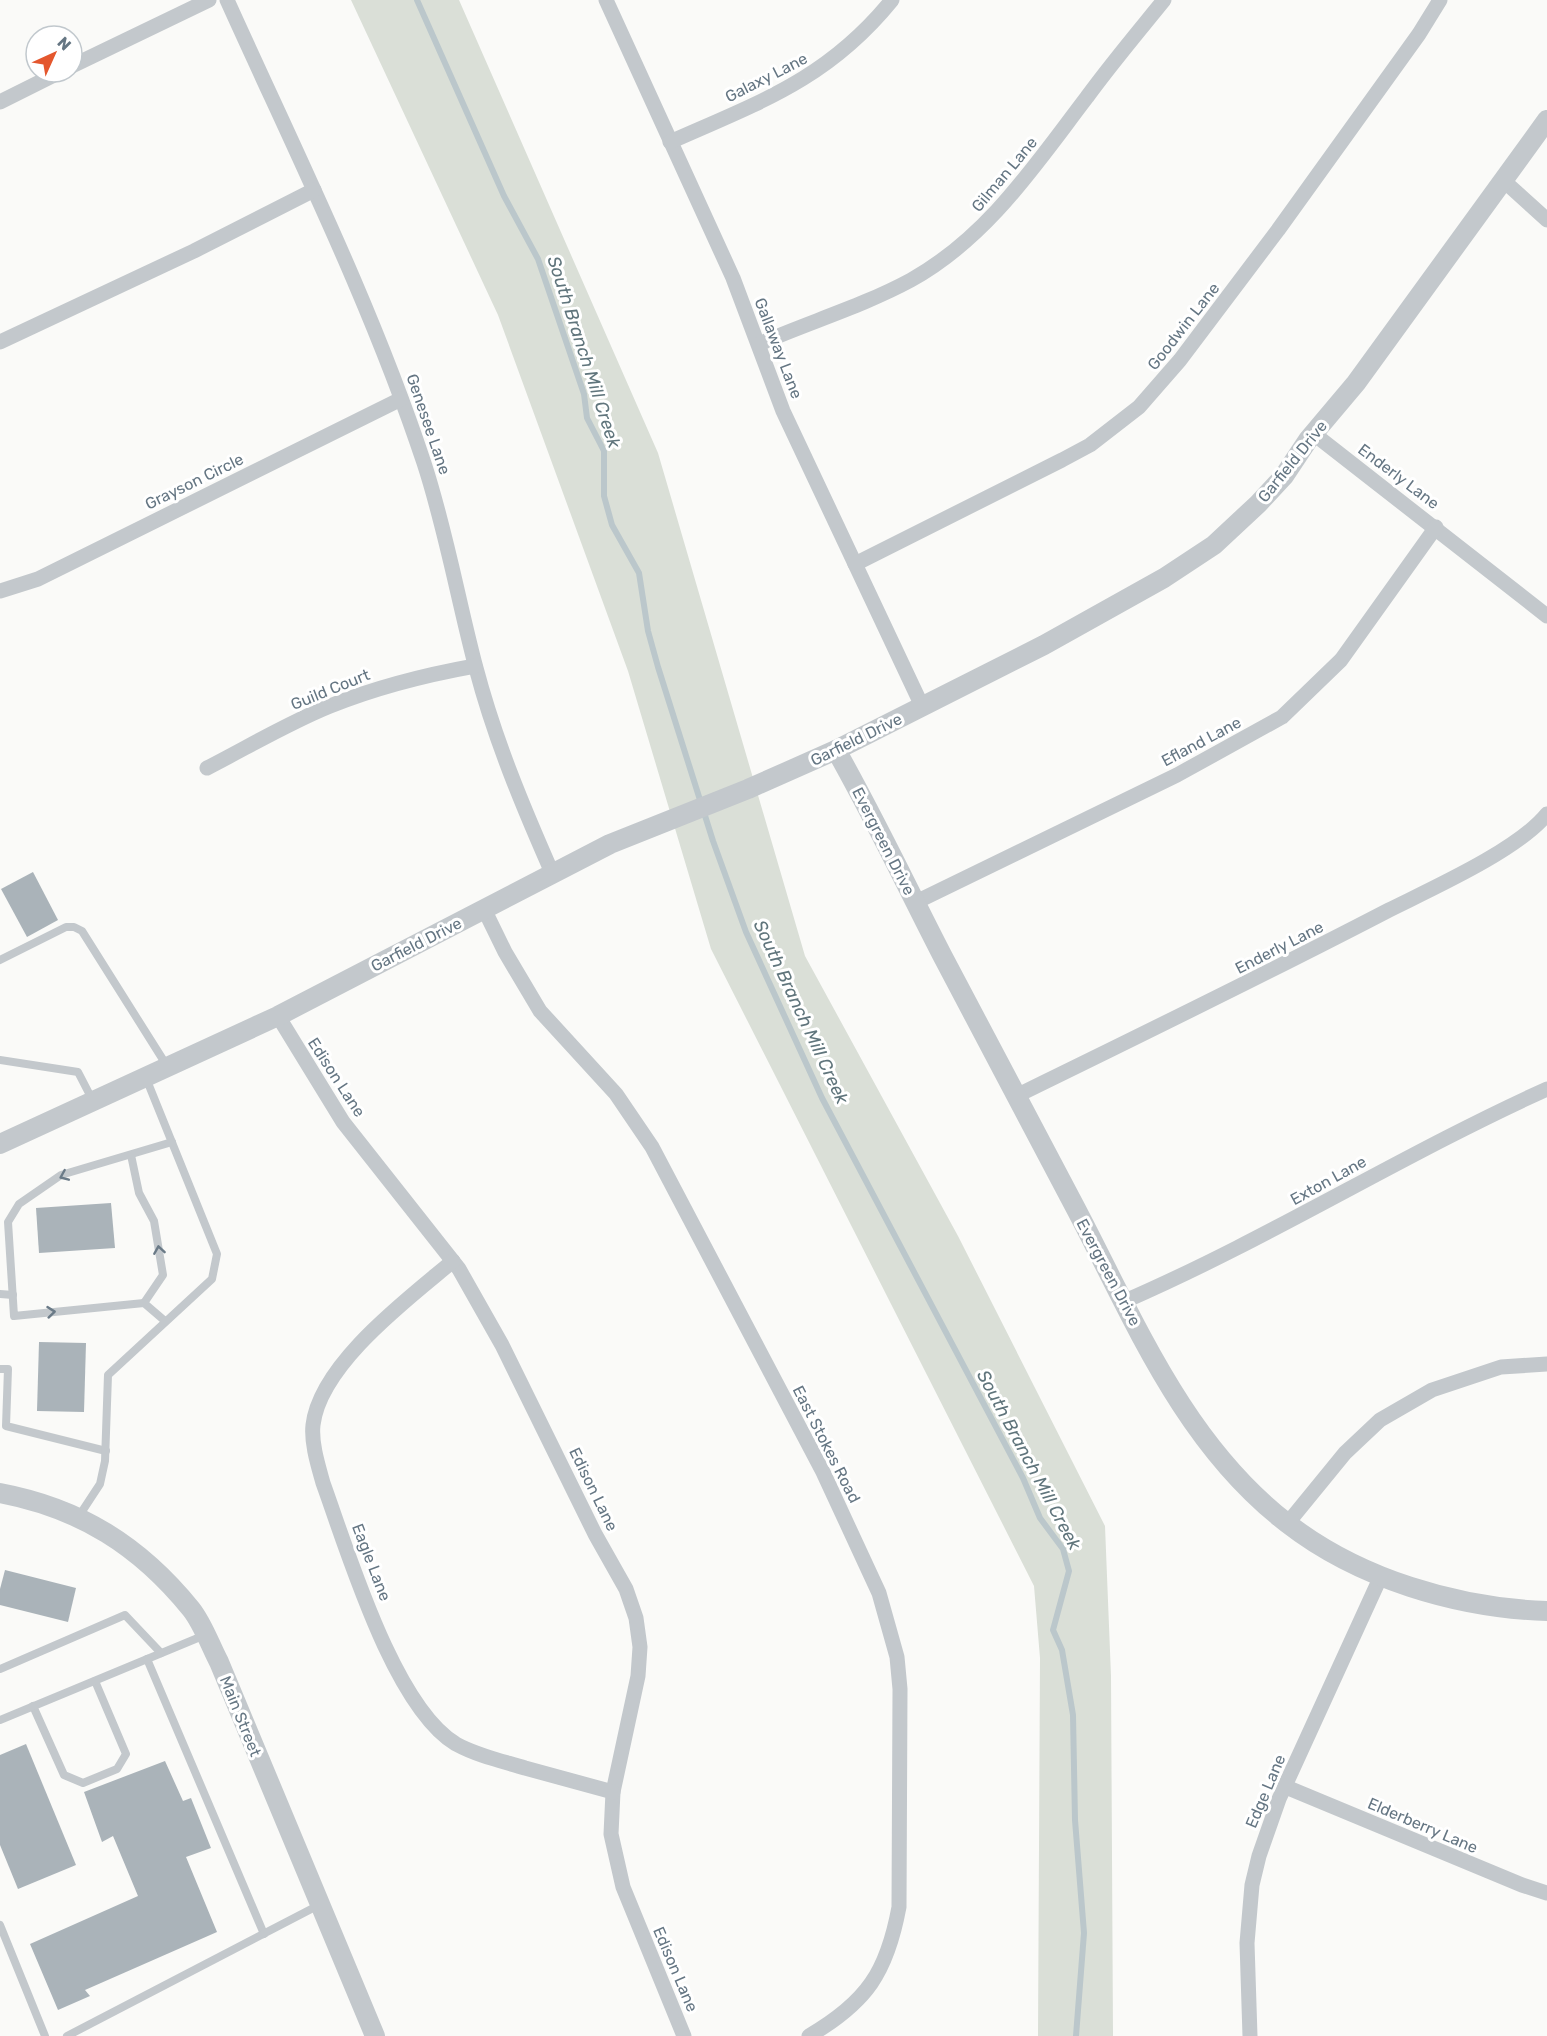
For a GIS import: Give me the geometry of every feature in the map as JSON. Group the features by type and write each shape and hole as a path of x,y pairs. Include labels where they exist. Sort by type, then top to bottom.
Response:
{"street":[{"path":"84,60 209,0"},
{"name":"Genesee Lane","path":"227,0 356,281 401,399 435,496 475,666 513,782 553,875"},
{"name":"Gallaway Lane","path":"606,0 733,278 783,411 922,706"},
{"name":"Galaxy Lane","path":"670,142 773,96 819,70 859,38 892,0"},
{"name":"Gilman Lane","path":"759,344 912,279 950,254 988,222 1021,185 1164,0"},
{"name":"Goodwin Lane","path":"855,564 1090,445 1139,407 1200,334 1278,230 1419,34 1440,0"},
{"path":"0,102 36,84"},
{"name":"Garfield Drive","path":"0,1144 278,1016 610,844 748,789 836,750 1044,645 1164,578 1214,545 1284,476 1356,382 1547,120"},
{"path":"1504,181 1547,220"},
{"path":"0,342 194,251 314,190"},
{"name":"Grayson Circle","path":"0,591 38,579 401,399"},
{"name":"Enderly Lane","path":"1314,434 1436,527 1547,616"},
{"name":"Efland Lane","path":"916,902 1177,775 1282,717 1341,660 1436,527"},
{"name":"Guild Court","path":"207,768 290,724 348,699 407,680 475,666"},
{"name":"Evergreen Drive","path":"836,750 1163,1376 1205,1441 1244,1485 1287,1524 1320,1547 1381,1576 1467,1601 1547,1611"},
{"name":"Enderly Lane","path":"1016,1096 1311,952 1439,885 1525,836 1547,814"},
{"name":"East Stokes Road","path":"484,909 505,952 540,1011 616,1094 652,1147 823,1472 879,1593 890,1624 900,1689 899,1907 894,1937 884,1965 869,1989 850,2009 809,2036"},
{"name":"Edison Lane","path":"278,1016 343,1122 453,1261 488,1318 595,1534 626,1589 636,1618 640,1647 638,1676 613,1792 611,1834 622,1887 684,2036"},
{"name":"Exton Lane","path":"1125,1301 1194,1271 1447,1137 1547,1089"},
{"name":"Eagle Lane","path":"453,1261 405,1300 333,1373 321,1398 313,1425 316,1454 323,1483 391,1659 418,1708 435,1727 454,1743 476,1754 613,1792"},
{"path":"1287,1524 1344,1453 1380,1420 1432,1390 1501,1367 1547,1364"},
{"name":"Main Street","path":"0,1493 37,1500 79,1516 114,1536 155,1571 192,1611 219,1662 375,2036"},
{"name":"Edge Lane","path":"1250,2036 1247,1943 1252,1885 1268,1827 1381,1576"},
{"name":"Elderberry Lane","path":"1286,1787 1522,1885 1547,1893"}],"lane":[{"path":"0,960 66,927 74,927 82,932 168,1067"},
{"path":"0,1060 78,1072 94,1102"},
{"path":"79,1516 100,1484 106,1451 108,1375 212,1279 216,1265 217,1254 146,1077"},
{"path":"165,1321 144,1303 14,1316 8,1222 19,1204 61,1175 172,1142"},
{"path":"131,1155 139,1193 154,1221 163,1275 144,1303"},
{"path":"0,1294 13,1295"},
{"path":"0,1369 8,1369 6,1426 106,1451"},
{"path":"0,1669 125,1615 161,1653"},
{"path":"0,1720 205,1635"},
{"path":"147,1659 264,1934"},
{"path":"33,1706 64,1775 83,1783 117,1769 126,1754 95,1681"},
{"path":"67,2036 319,1905"},
{"path":"0,1925 45,2036"}],"shaded area":[{"path":"351,0 459,0 658,453 805,956 958,1236 1105,1526 1111,1676 1113,2036 1038,2036 1040,1658 1034,1586 711,949 628,671 498,315"}],"building":[{"path":"33,872 58,920 27,937 1,889"},
{"path":"111,1203 115,1248 39,1253 36,1208"},
{"path":"39,1342 86,1343 84,1412 37,1411"},
{"path":"5,1570 76,1588 68,1622 0,1605 0,1589"},
{"path":"26,1744 76,1865 18,1889 0,1845 0,1755"},
{"path":"165,1761 183,1801 191,1798 211,1848 186,1857 217,1932 85,1990 90,1996 58,2010 30,1944 138,1896 113,1836 102,1842 84,1792"}],"waterway":[{"name":"South Branch Mill Creek","path":"417,0 504,196 538,259 584,394 587,418 604,451 604,496 612,525 639,573 648,631 658,667 713,841 746,932 822,1098 1023,1478 1040,1518 1063,1549 1069,1571 1053,1630 1062,1650 1073,1715 1075,1820 1084,1933 1076,2036"}]}
